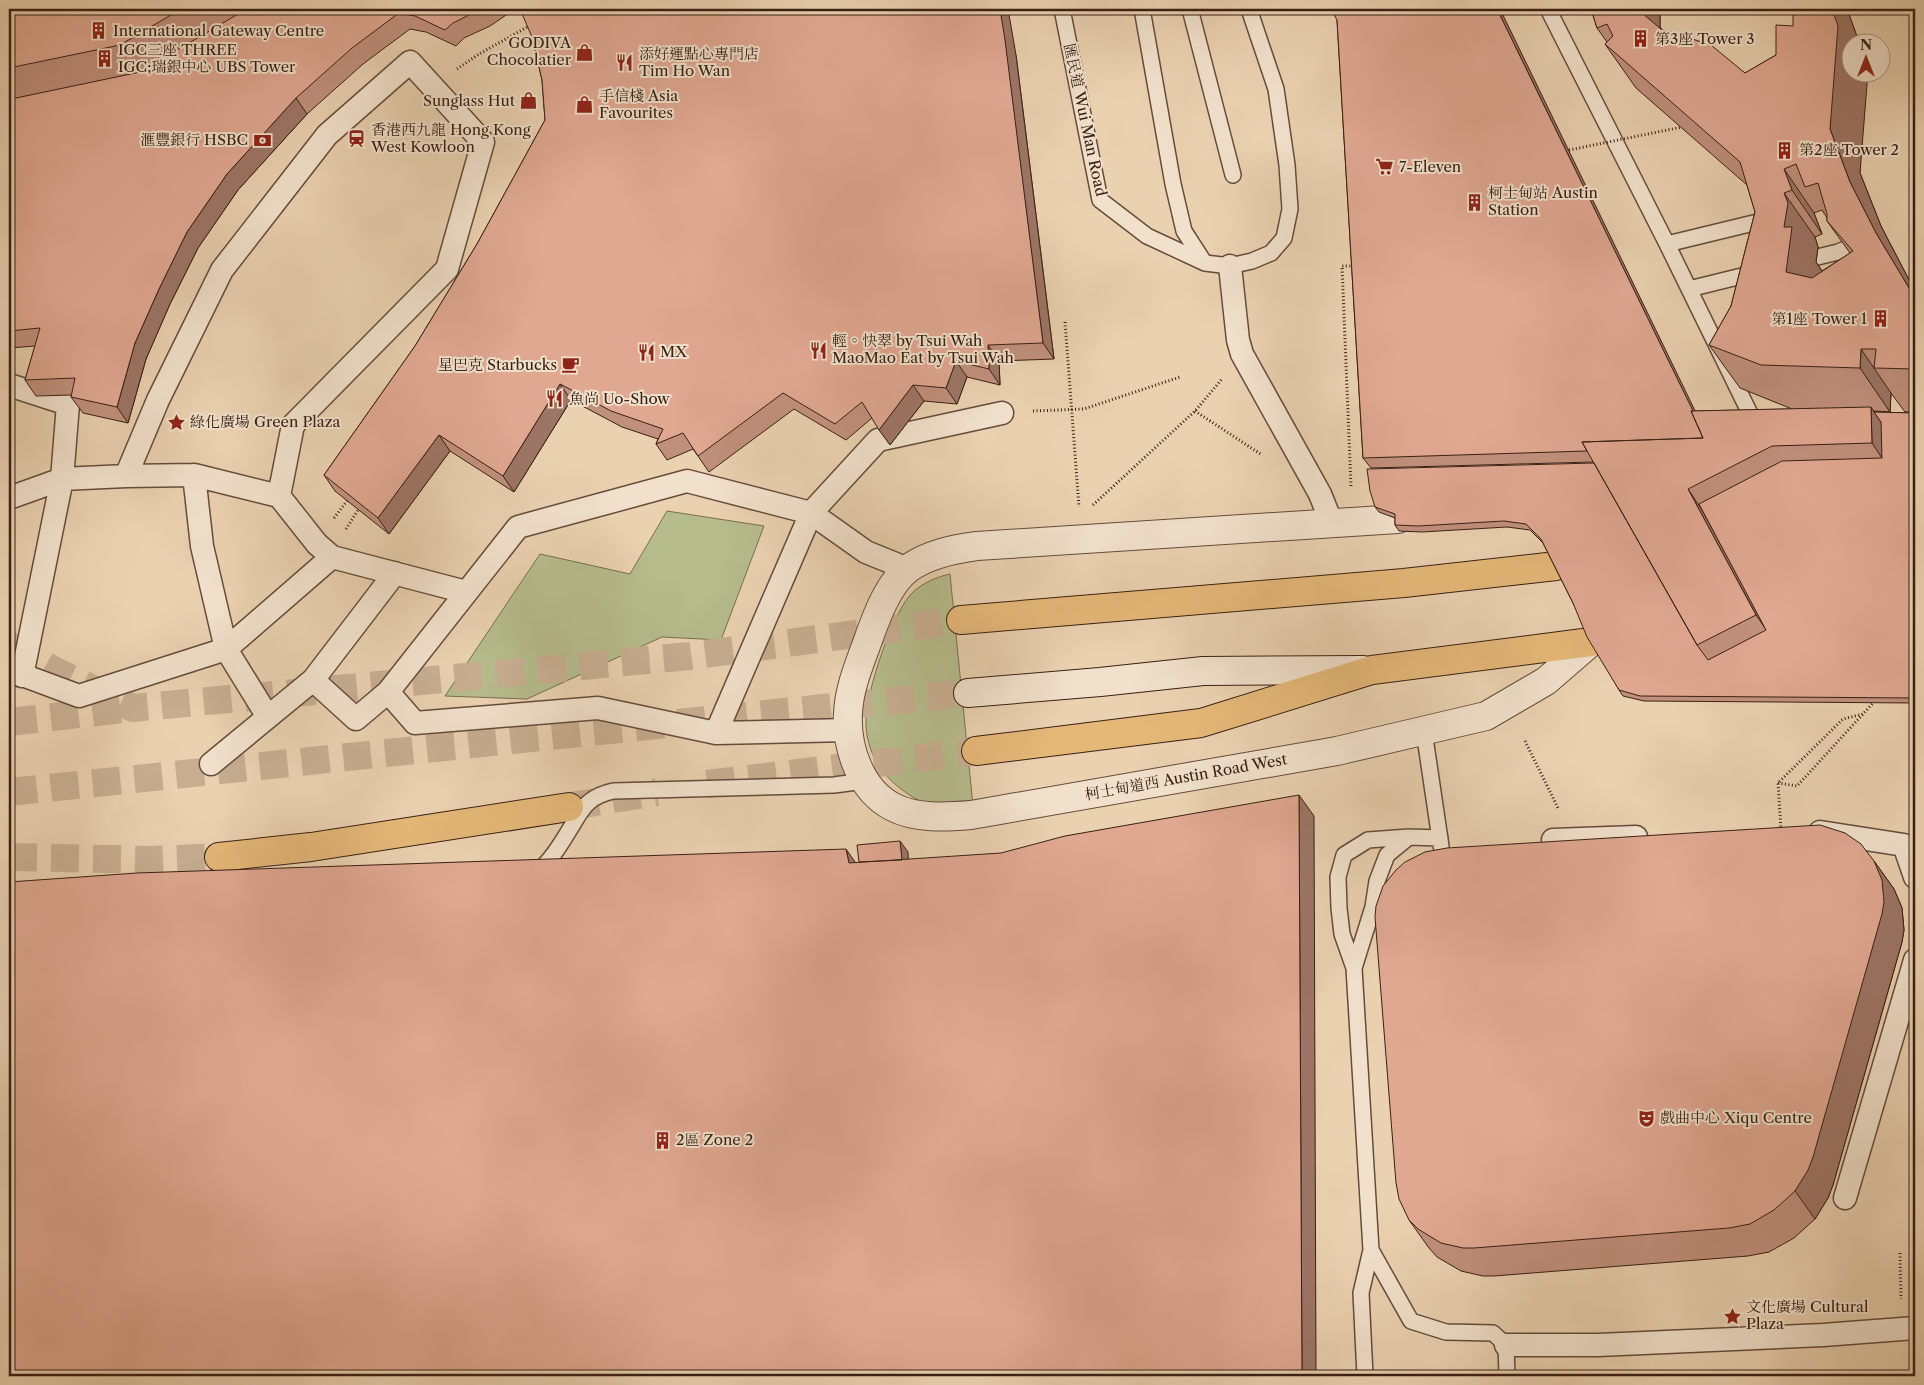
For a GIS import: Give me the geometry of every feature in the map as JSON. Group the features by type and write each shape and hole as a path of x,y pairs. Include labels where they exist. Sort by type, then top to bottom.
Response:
{"main road":[{"path":"962,620 1404,583 1556,566"},
{"name":"柯士甸道西 Austin Road West","path":"1372,670 1591,642"},
{"path":"976,751 1201,723 1372,670"},
{"path":"219,857 311,848 569,807"}],"street":[{"path":"126,476 158,400 222,270 327,135 410,62 483,142 446,269 293,425 279,496"},
{"path":"1230,266 1238,340 1242,354 1320,494 1332,524"},
{"path":"9,385 68,404 62,479 15,673 79,696 226,649 325,550"},
{"path":"716,733 811,513 878,440 1002,413"},
{"path":"9,498 62,479 194,475 279,496 325,550 394,573 466,592"},
{"path":"194,475 202,546 226,649 268,717"},
{"path":"313,680 356,719 388,692 518,527 687,481 811,513 866,552 908,569"},
{"name":"柯士甸道西 Austin Road West","path":"1398,520 977,546 952,549 929,557 908,569 891,589 875,622 851,691 848,730 856,762 864,781 877,796 893,807 920,815 946,817 981,813 1337,751 1486,716 1546,681 1591,642"},
{"path":"211,764 313,680 394,573"},
{"name":"柯士甸道西 Austin Road West","path":"968,693 1203,671 1372,670"},
{"path":"388,692 415,723 598,708 716,733 848,730"},
{"path":"1782,834 1822,832 1904,845 1915,877"},
{"path":"1563,840 1653,837"},
{"path":"1846,1198 1915,960"},
{"path":"1506,1345 1598,1345 1824,1335 1915,1328"}],"lane":[{"name":"匯民道 Wui Man Road","path":"1062,9 1100,200 1147,236 1204,263 1230,266 1252,261 1271,253 1284,238 1290,209 1287,165 1276,89 1249,9"},
{"path":"1142,9 1184,231 1204,263"},
{"path":"1190,9 1233,175"},
{"path":"1548,9 1668,244 1763,440"},
{"path":"1668,244 1780,216"},
{"path":"1690,289 1838,252 1854,245 1861,232 1858,219"},
{"path":"1424,732 1443,863"},
{"path":"527,880 548,863 582,808 590,800 602,793 613,791 834,785 864,781"},
{"path":"1364,1376 1361,1293 1371,1250 1354,968 1342,934 1338,877 1344,855 1368,840 1409,836 1440,838"},
{"path":"1354,968 1373,907 1377,881 1387,855 1409,836"},
{"path":"1371,1250 1411,1321 1446,1332 1493,1333 1506,1345 1507,1376"}],"path":[{"path":"479,54 531,24"},
{"path":"1568,150 1682,127"},
{"path":"1352,492 1342,266 1358,266"},
{"path":"1065,322 1080,510"},
{"path":"1089,509 1196,411 1242,354"},
{"path":"1045,410 1084,409 1180,377"},
{"path":"1196,411 1266,458"},
{"path":"325,550 353,494"},
{"path":"325,550 348,525 364,503"},
{"path":"1778,783 1797,786 1875,701"},
{"path":"1782,834 1778,783 1843,719 1863,714"},
{"path":"1525,741 1563,840"},
{"path":"1900,1253 1902,1304"}],"green space":[{"path":"667,511 764,526 721,640 662,637 527,699 445,696 540,554 630,574"},
{"path":"950,574 973,806 920,801 905,792 879,766 871,750 866,730 867,711 875,675 897,616 913,592 930,581"}],"building":[{"name":"International Gateway Centre","path":"9,9 181,9 120,45 9,68"},
{"path":"241,9 481,9 453,23 445,30 415,16 399,13 352,48 296,98 227,174 187,232 135,343 117,407 71,397 75,378 25,380 40,328 9,331 9,94 16,98 140,72 238,14"},
{"path":"520,9 1000,9 1043,343 988,345 989,369 956,361 946,388 913,385 879,430 862,402 835,424 783,393 698,456 683,433 656,444 663,429 611,411 560,384 503,476 439,435 378,518 324,475 415,346 477,244 545,120 542,80 532,37"},
{"name":"柯士甸站 Austin Station","path":"1331,9 1497,9 1693,411 1691,411 1703,438 1582,442 1587,451 1363,458 1337,20"},
{"path":"1591,9 1637,9 1661,29 1711,45 1745,73 1776,55 1776,25 1793,26 1793,9 1832,9 1838,26 1830,129 1850,182 1876,233 1915,298 1915,369 1874,368 1876,349 1861,349 1860,368 1761,365 1709,345 1731,306 1755,212 1740,162 1605,44 1613,36 1607,24 1597,28","holes":["1796,164 1805,187 1818,183 1827,214 1827,221 1853,251 1812,278 1786,272 1792,227 1784,227 1788,203 1784,193 1792,190 1784,169"]},
{"path":"1871,407 1872,443 1772,446 1688,489 1756,615 1697,645 1582,442 1703,438 1691,411"},
{"path":"1874,412 1915,413 1915,698 1640,696 1619,690 1587,637 1573,603 1541,539 1526,524 1504,521 1418,526 1395,525 1395,514 1375,507 1370,491 1367,469 1594,463 1697,645 1708,660 1766,630 1699,504 1782,461 1882,458 1881,422"},
{"name":"2區 Zone 2","path":"1299,795 1302,1376 9,1376 9,882 137,873 846,849 849,863 1001,853 1065,836"},
{"name":"戲曲中心 Xiqu Centre","path":"1820,825 1845,833 1861,844 1874,861 1882,880 1884,902 1813,1157 1808,1170 1795,1191 1774,1210 1750,1224 1729,1228 1474,1248 1463,1248 1441,1243 1418,1229 1409,1220 1399,1199 1396,1183 1375,917 1376,906 1383,886 1396,870 1405,862 1425,852 1447,848"},
{"path":"900,841 902,860 859,862 857,845"}],"tunnel":[{"path":"9,645 55,671 133,708 690,656 961,620"},
{"path":"9,792 968,693"},
{"path":"9,722 133,708"},
{"path":"707,784 976,751"},
{"path":"571,806 657,792"},
{"path":"9,857 153,860 219,857"}],"place":[{"name":"International Gateway Centre","path":"99,31"},
{"name":"第3座 Tower 3","path":"1641,39"},
{"name":"GODIVA Chocolatier","path":"585,52"},
{"name":"IGC三座 THREE IGC;瑞銀中心 UBS Tower","path":"104,59"},
{"name":"添好運點心專門店 Tim Ho Wan","path":"625,63"},
{"name":"Sunglass Hut","path":"529,101"},
{"name":"手信棧 Asia Favourites","path":"585,105"},
{"name":"香港西九龍 Hong Kong West Kowloon","path":"357,139"},
{"name":"滙豐銀行 HSBC","path":"262,140"},
{"name":"第2座 Tower 2","path":"1785,150"},
{"name":"7-Eleven","path":"1385,167"},
{"name":"柯士甸站 Austin Station","path":"1474,202"},
{"name":"第1座 Tower 1","path":"1881,319"},
{"name":"輕。快翠 by Tsui Wah MaoMao Eat by Tsui Wah","path":"818,350"},
{"name":"MX","path":"646,352"},
{"name":"星巴克 Starbucks","path":"571,365"},
{"name":"魚尚 Uo-Show","path":"555,399"},
{"name":"綠化廣場 Green Plaza","path":"176,422"},
{"name":"戲曲中心 Xiqu Centre","path":"1646,1118"},
{"name":"2區 Zone 2","path":"662,1140"},
{"name":"文化廣場 Cultural Plaza","path":"1732,1316"}]}
